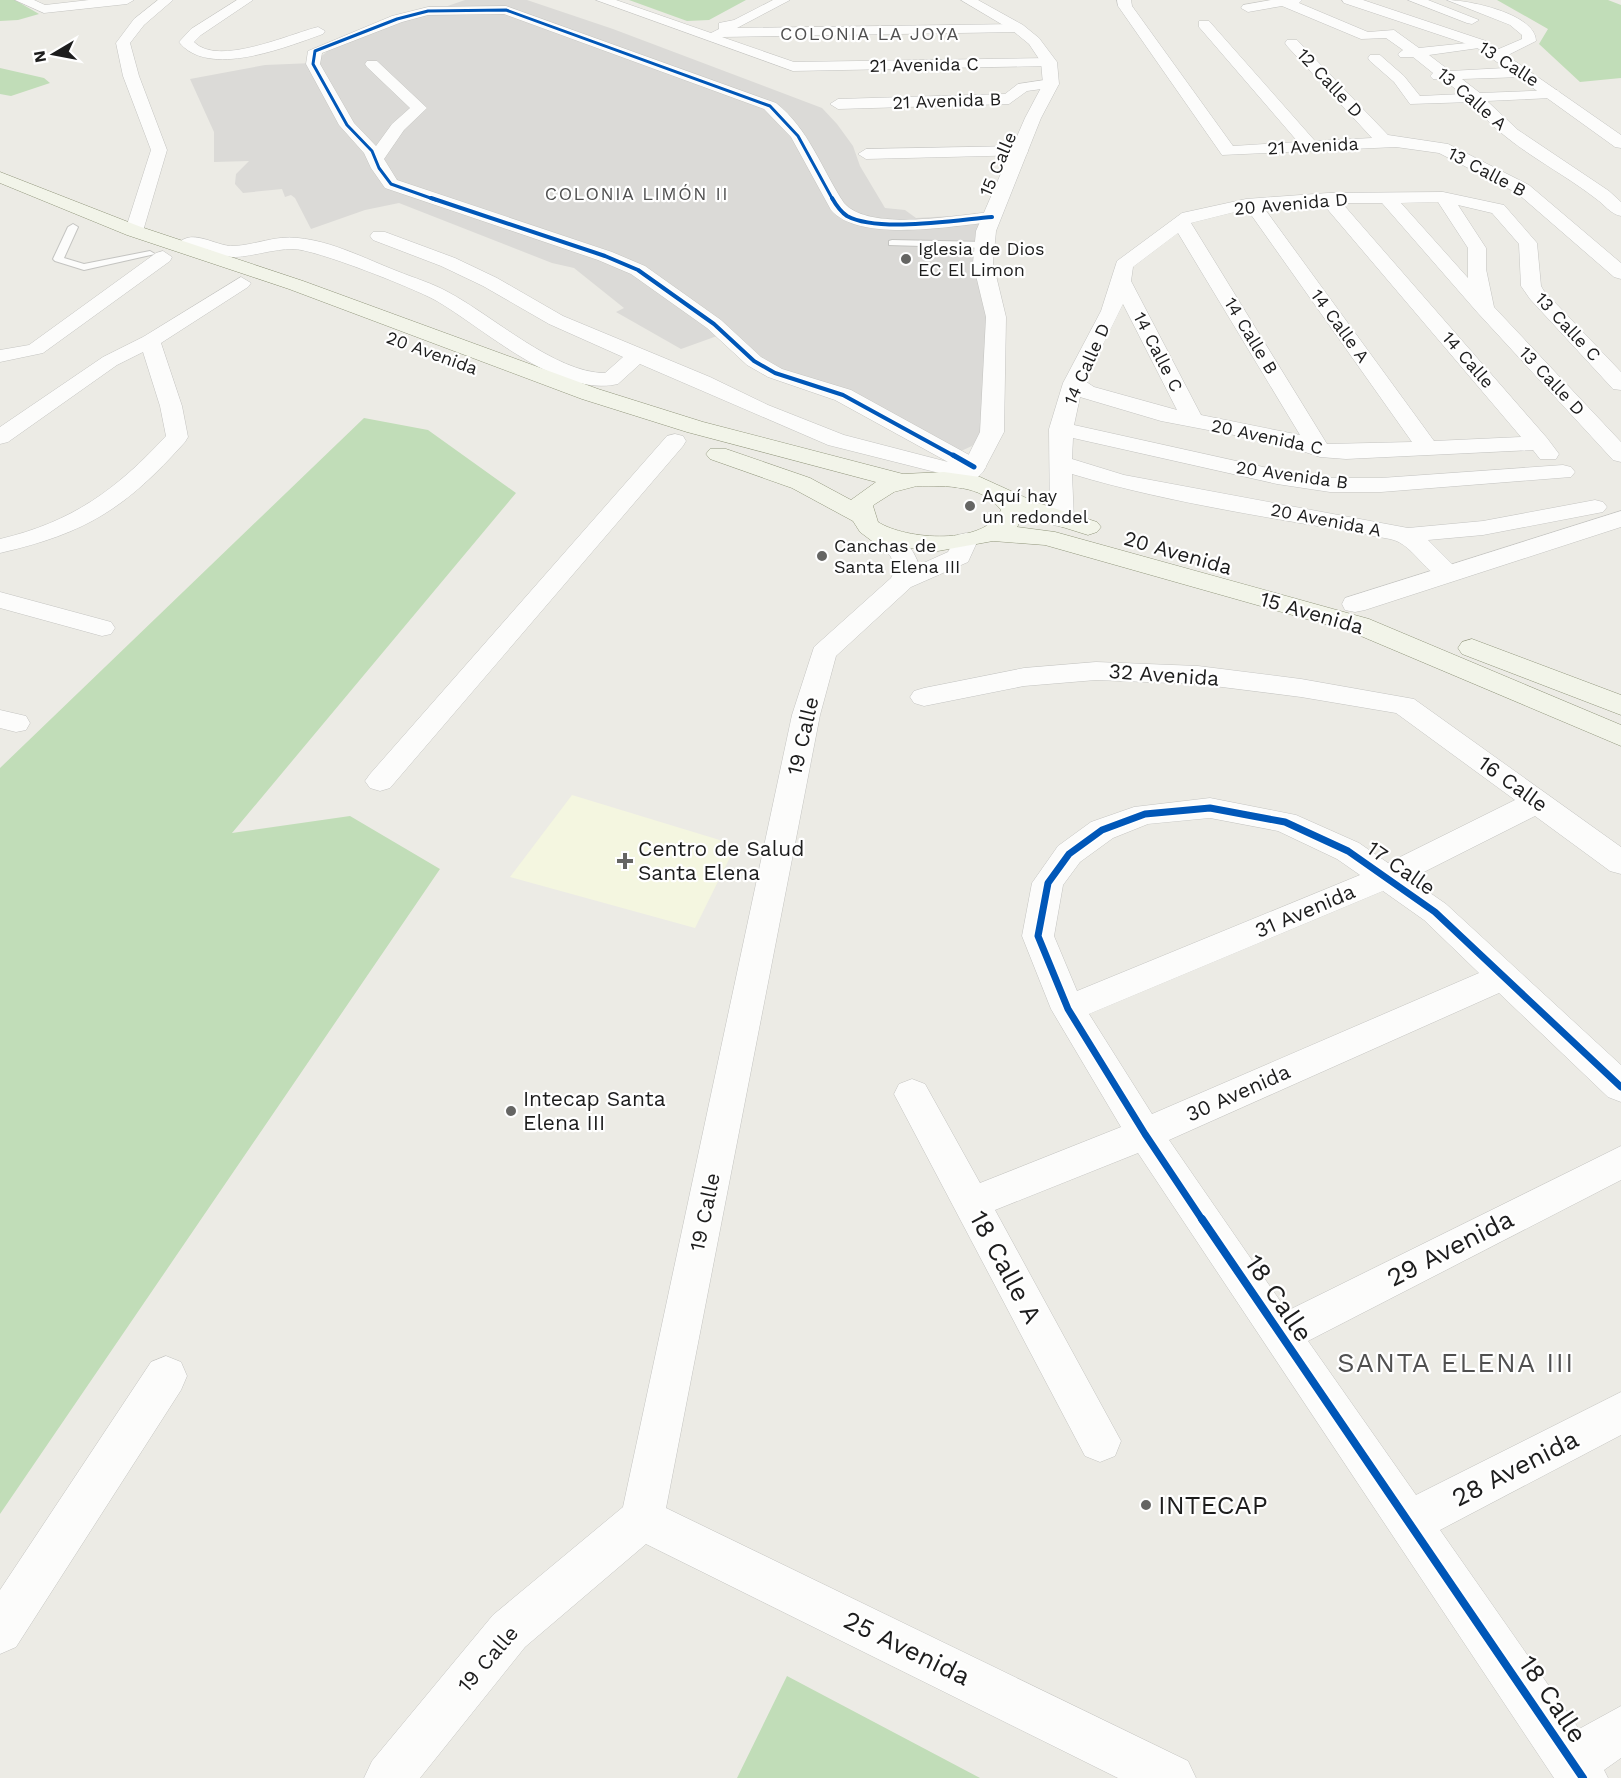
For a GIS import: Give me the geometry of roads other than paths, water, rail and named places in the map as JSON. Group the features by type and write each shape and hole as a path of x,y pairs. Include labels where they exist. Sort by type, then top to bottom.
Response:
{"main road":[{"name":"20 Avenida","path":"0,177 134,231 296,285 590,394 695,428 902,481 967,473 1006,497 1062,520 1355,604 1621,706"},
{"name":"20 Avenida","path":"0,195 73,227 241,283 632,427 801,483 862,516 870,528 887,538"},
{"path":"862,516 860,506 872,492 902,481"},
{"path":"978,537 1008,522 1014,510 1006,497"},
{"name":"15 Avenida","path":"887,538 920,544 978,537 1046,537 1359,625 1621,736"}],"street":[{"path":"22,0 44,9 127,0"},
{"path":"134,231 159,150 131,76 123,43 139,22 166,0"},
{"path":"246,0 196,32 186,42 197,52 209,55 229,54 318,31"},
{"name":"21 Avenida C","path":"603,0 696,34 799,67 914,59 1045,55"},
{"path":"679,28 735,25 783,0"},
{"name":"21 Avenida","path":"1124,0 1125,6 1228,151 1398,142"},
{"name":"13 Calle","path":"1349,0 1481,44 1502,43 1523,72 1621,142"},
{"path":"1415,0 1502,43 1529,41 1529,34 1515,22 1454,0"},
{"path":"1248,8 1286,1"},
{"name":"13 Calle A","path":"1286,1 1366,36 1389,33 1476,97 1487,112 1512,133 1603,195 1621,211"},
{"path":"968,5 1018,28 1045,55 1051,84"},
{"path":"1292,25 1375,9"},
{"path":"967,473 843,395 775,373 754,361 714,324 638,270 605,256 391,184 372,152 347,124 320,77 313,64 315,51 397,19 428,11 506,10 770,106 787,119 808,151 828,192 846,215 872,224 992,217"},
{"path":"755,15 790,13"},
{"path":"1204,24 1311,147"},
{"path":"696,34 1018,28"},
{"path":"900,31 914,59 930,107"},
{"name":"12 Calle D","path":"1292,43 1382,139 1398,142"},
{"path":"1481,44 1375,58 1399,79 1416,101 1552,93"},
{"path":"764,57 914,59"},
{"path":"372,64 420,108 398,127 375,159"},
{"path":"1399,79 1523,72"},
{"name":"21 Avenida B","path":"838,104 930,107 1009,99 1023,87 1051,84"},
{"name":"15 Calle","path":"967,473 992,432 996,317 983,263 986,231 1033,118 1051,84"},
{"path":"1011,119 1033,118"},
{"path":"940,133 947,152"},
{"name":"13 Calle B","path":"1398,142 1442,148 1523,189 1621,273"},
{"path":"866,154 1020,151"},
{"path":"1450,197 1477,248 1473,259 1479,272 1484,308"},
{"name":"20 Avenida D","path":"1122,282 1124,265 1188,217 1252,204 1328,198 1450,197"},
{"name":"13 Calle C","path":"1450,197 1498,209 1528,243 1531,286 1537,295 1621,384"},
{"name":"14 Calle","path":"1328,198 1563,472 1608,516"},
{"name":"13 Calle D","path":"1387,198 1484,308 1621,454"},
{"name":"14 Calle A","path":"1252,204 1428,449"},
{"name":"14 Calle B","path":"1181,222 1320,450"},
{"path":"380,236 448,262 490,282 556,320 637,357 836,440 915,462 967,473"},
{"name":"20 Avenida","path":"184,247 197,242 233,252 263,245 297,243 334,253 440,296 555,367 586,379 610,379 637,357"},
{"path":"0,356 10,356 36,349 157,256"},
{"name":"14 Calle D","path":"1062,520 1060,429 1074,383 1117,300 1122,282"},
{"name":"14 Calle C","path":"1122,282 1193,421"},
{"path":"0,437 110,362 150,341 241,283"},
{"path":"0,546 34,540 92,516 142,477 177,437 171,406 150,341"},
{"name":"20 Avenida C","path":"1074,383 1086,392 1193,421 1286,438 1320,450 1346,452 1539,442"},
{"name":"20 Avenida B","path":"1060,429 1277,477 1330,484 1381,485 1563,472"},
{"path":"380,782 675,441"},
{"name":"20 Avenida A","path":"1060,463 1120,481 1408,535 1483,528 1534,518 1608,516"},
{"path":"1508,477 1534,518"},
{"path":"1355,604 1608,516"},
{"path":"1408,535 1448,573"},
{"name":"19 Calle","path":"389,1778 509,1631 642,1519 808,705 823,652 902,582 959,557 978,537"},
{"path":"887,538 903,555 908,570 902,582"},
{"path":"0,600 102,628"},
{"name":"32 Avenida","path":"924,697 1024,677 1096,670 1198,675 1300,688 1404,705"},
{"name":"16 Calle","path":"1404,705 1621,863"},
{"name":"31 Avenida","path":"1068,1010 1387,877 1537,802"},
{"name":"17 Calle","path":"1102,830 1145,814 1210,808 1285,822 1348,851 1435,912 1621,1087"},
{"name":"18 Calle","path":"1102,830 1069,854 1048,883 1038,936 1068,1010 1145,1134 1577,1770"},
{"name":"30 Avenida","path":"971,1203 1145,1134 1503,976"},
{"name":"18 Calle A","path":"912,1094 1100,1441"},
{"name":"29 Avenida","path":"1280,1335 1621,1162"},
{"path":"0,1631 166,1376"},
{"name":"28 Avenida","path":"1408,1523 1621,1413"},
{"name":"25 Avenida","path":"642,1519 1171,1778"},
{"path":"1577,1770 1621,1730"}],"lane":[{"path":"73,227 58,259 84,267 157,256"},
{"path":"892,243 985,245"}],"place":[{"name":"Iglesia de Dios EC El Limon","path":"906,259"},
{"name":"Aquí hay un redondel","path":"970,506"},
{"name":"Canchas de Santa Elena III","path":"822,556"},
{"name":"Centro de Salud Santa Elena","path":"625,861"},
{"name":"Intecap Santa Elena III","path":"511,1111"},
{"name":"INTECAP","path":"1146,1505"}],"district":[{"name":"COLONIA LA JOYA","path":"870,34"},
{"name":"COLONIA LIMÓN II","path":"637,194"},
{"name":"SANTA ELENA III","path":"1456,1363"}]}
